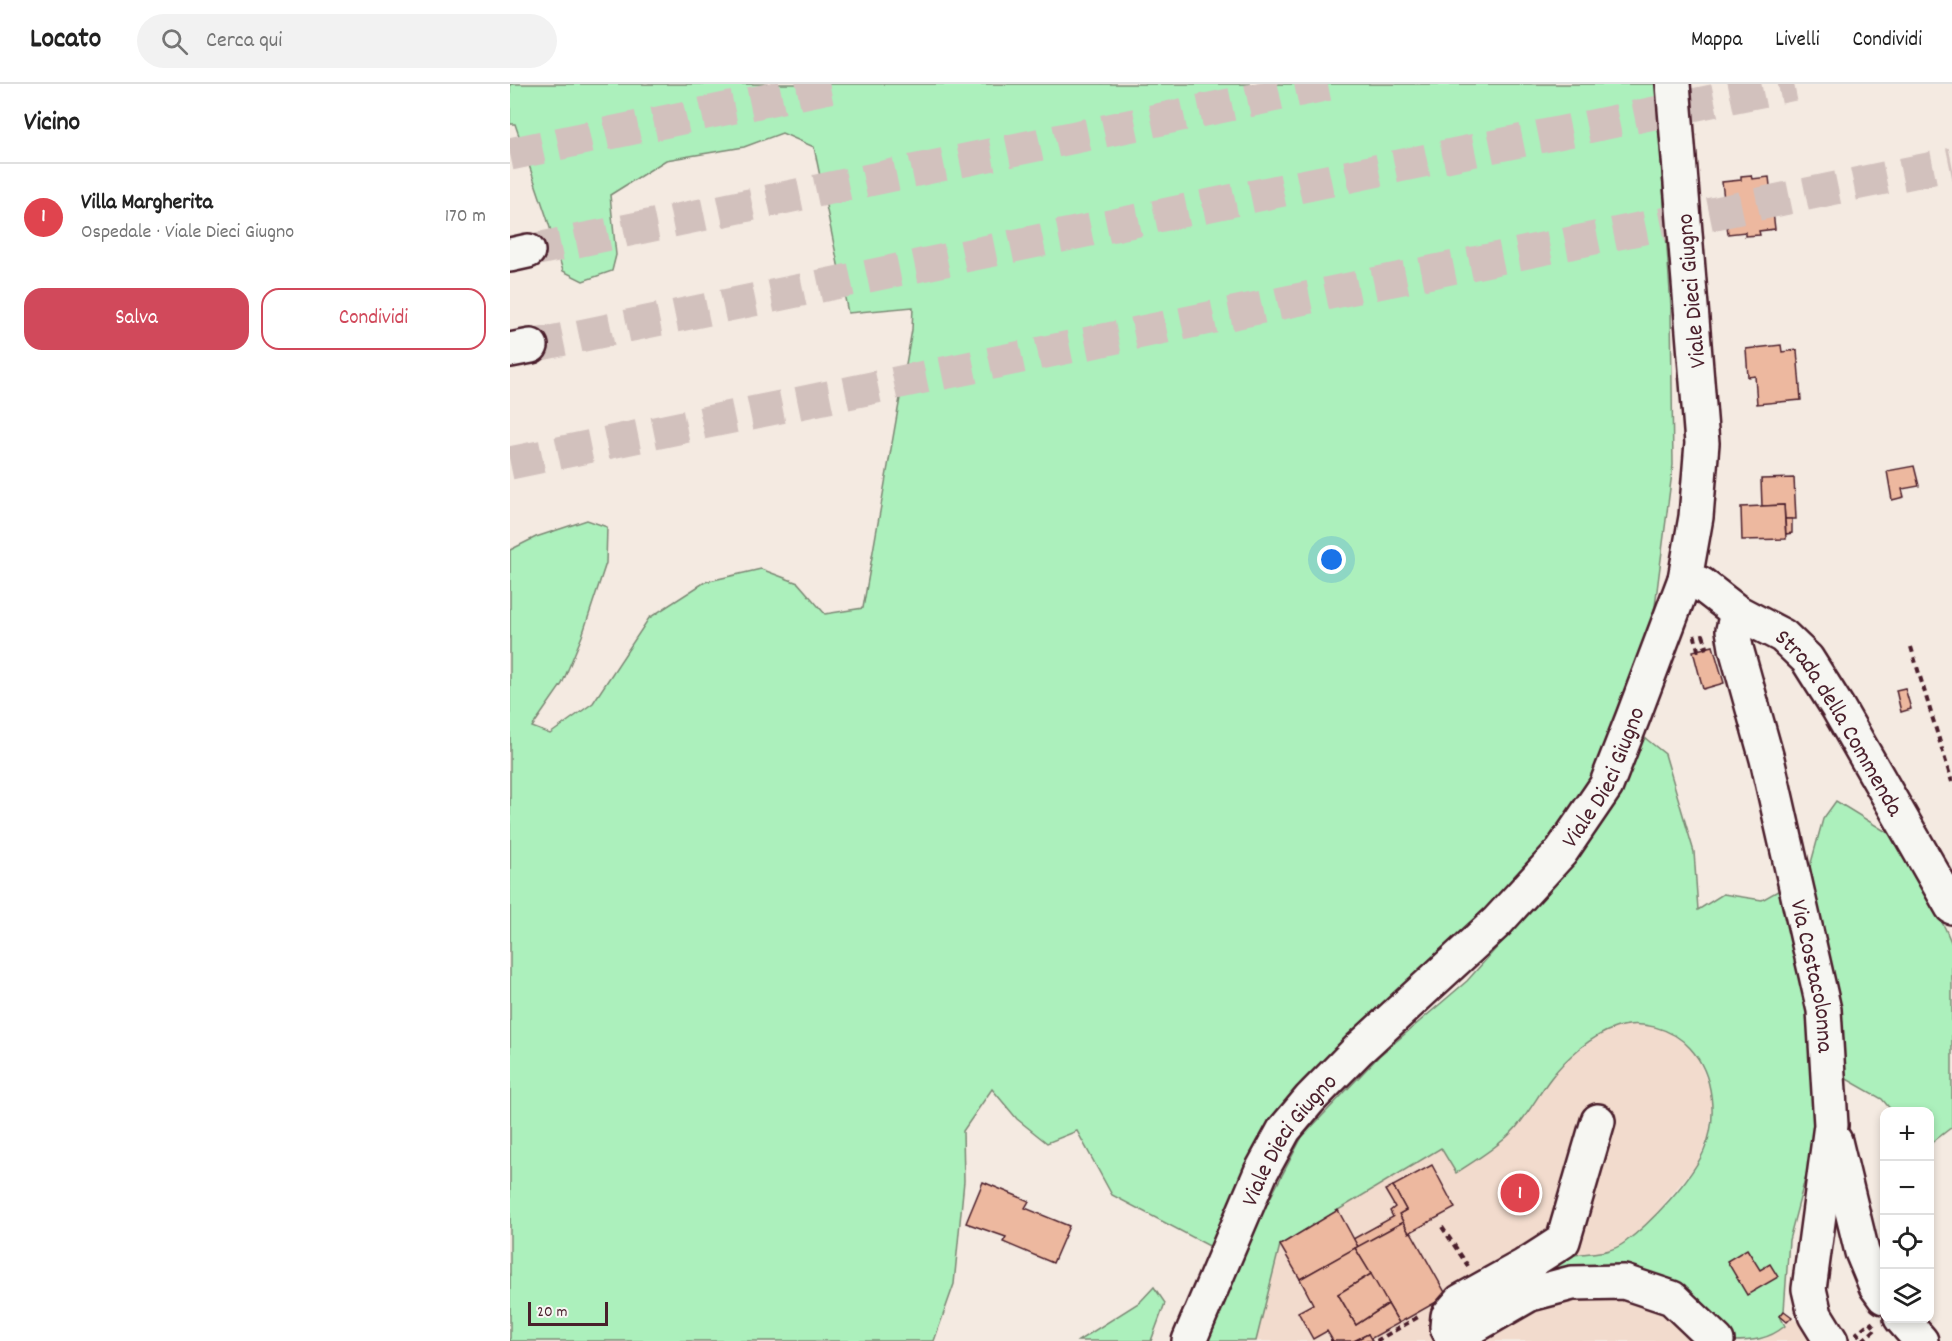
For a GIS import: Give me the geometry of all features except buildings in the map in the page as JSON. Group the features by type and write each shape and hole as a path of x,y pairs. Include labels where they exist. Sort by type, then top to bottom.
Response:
{"main road":[{"name":"Viale Dieci Giugno","path":"1189,1341 1262,1172 1284,1130 1310,1099 1359,1049 1497,922 1562,852 1606,786 1686,579 1696,516 1702,443 1673,84"},
{"name":"Strada della Commenda","path":"1686,579 1701,584 1737,612 1783,636 1807,659 1839,708 1952,907"},
{"name":"Via Costacolonna","path":"1737,612 1733,630 1736,648 1767,759 1824,1010 1831,1125 1809,1289 1815,1314 1836,1339"},
{"path":"1598,1121 1563,1241 1461,1301 1448,1316 1447,1327 1452,1337 1466,1332 1530,1294 1572,1283 1624,1282 1672,1298 1717,1341"},
{"path":"1831,1125 1862,1252 1875,1286 1880,1293"},
{"path":"1905,1323 1921,1341"}],"path":[{"path":"1911,647 1952,782"},
{"path":"1442,1227 1483,1289"},
{"path":"1870,1322 1876,1329 1863,1340 1836,1339 1870,1322"}],"shaded area":[{"path":"1629,1025 1657,1027 1691,1048 1709,1086 1712,1103 1709,1135 1697,1164 1653,1217 1623,1244 1596,1253 1564,1271 1733,1341 1256,1341 1280,1245 1441,1148 1456,1173 1511,1133 1552,1076 1571,1056 1603,1033 1615,1027"},
{"path":"1784,1311 1817,1341 1757,1341 1785,1326 1787,1322 1780,1316"}],"green space":[{"path":"510,84 1656,84 1671,307 1673,465 1655,606 1627,707 1585,802 1515,887 1383,1011 1303,1080 1270,1120 1213,1248 1112,1195 1077,1131 1047,1143 1017,1119 992,1089 963,1131 964,1181 954,1284 934,1341 510,1341 510,550 536,537 587,520 607,527 606,563 582,636 562,684 532,727 550,734 593,703 649,618 705,582 761,569 798,583 825,614 863,608 912,330 913,307 848,313 814,147 782,133 744,147 666,160 610,195 616,255 612,271 583,281 563,271 515,124 510,124"},
{"path":"1640,734 1665,754 1694,852 1698,910 1723,894 1762,900 1808,874 1823,819 1836,801 1893,836 1952,944 1952,1127 1934,1141 1934,1107 1889,1107 1882,1099 1845,1078 1818,1129 1789,1240 1784,1311 1780,1316 1785,1326 1766,1337 1731,1341 1699,1306 1525,1285 1562,1259 1574,1255 1603,1252 1624,1243 1680,1188 1704,1151 1712,1111 1709,1084 1698,1059 1683,1041 1674,1035 1655,1027 1625,1025 1597,1036 1564,1063 1511,1133 1491,1150 1456,1173 1441,1148 1280,1245 1256,1341 1208,1341 1245,1246 1302,1137 1379,1056 1467,981 1571,864"},
{"path":"1154,1287 1165,1303 1151,1341 1078,1341 1140,1302"}],"tunnel":[{"path":"510,154 844,84"},
{"path":"528,251 1330,84"},
{"path":"531,346 1794,84"},
{"path":"510,463 1952,164"}],"place":[{"name":"Villa Margherita","path":"1520,1193"}]}
